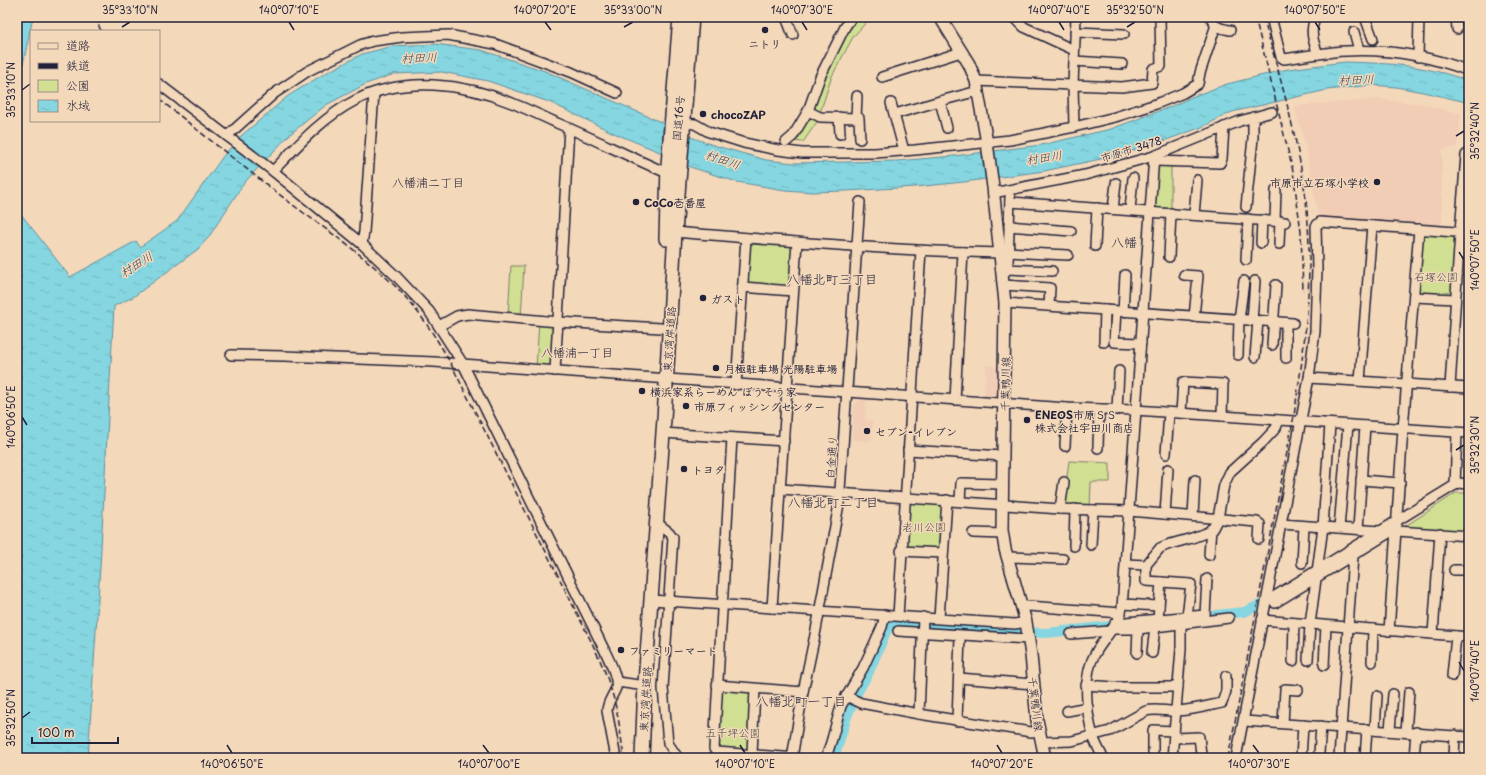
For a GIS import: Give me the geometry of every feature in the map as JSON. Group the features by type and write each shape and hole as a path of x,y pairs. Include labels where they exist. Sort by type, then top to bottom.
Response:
{"highway":[{"name":"東京湾岸道路","path":"679,125 680,17"},
{"name":"国道16号","path":"679,125 686,17"},
{"name":"東京湾岸道路","path":"642,758 642,685 651,600 663,433 661,328 666,218 692,17"},
{"name":"東京湾岸道路","path":"636,758 662,379 675,232 672,169"}],"main road":[{"name":"千葉鴨川線","path":"940,17 969,64 977,86 1004,252 1003,534 1008,557 1023,607 1028,632 1040,737 1045,758"}],"street":[{"path":"786,17 793,35"},
{"path":"786,142 793,136 808,111 820,77 851,17"},
{"path":"1014,17 1024,27 1074,50"},
{"path":"1074,127 1073,84 1076,17"},
{"path":"895,114 940,101 977,86 1073,84 1122,87 1152,83 1153,69 1161,66 1160,18 1162,17"},
{"path":"1316,17 1312,34 1318,54"},
{"path":"1366,17 1373,39"},
{"path":"1418,57 1419,17"},
{"path":"1456,17 1456,29"},
{"path":"1274,18 1281,57 1284,59 1359,50 1396,53 1435,60 1469,71"},
{"path":"679,125 695,124 709,132 744,143 802,153 875,153 987,144 1010,140 1115,117 1156,104 1183,93 1198,84 1214,21"},
{"path":"1214,21 1218,27 1230,30"},
{"path":"1075,32 1124,34"},
{"path":"1354,32 1359,50"},
{"path":"227,136 276,93 308,71 373,41 402,37 448,35 495,44 571,72 617,93"},
{"path":"882,77 961,52"},
{"path":"1074,61 1122,64"},
{"path":"160,85 273,172 362,244 420,301 439,326 463,364 600,640 617,682 616,689 607,707 616,758"},
{"path":"273,172 300,142 326,119 356,100 374,93 406,86 426,85 461,88 511,103 672,169"},
{"path":"362,244 374,93"},
{"path":"856,96 856,118"},
{"path":"940,101 947,128"},
{"path":"891,103 903,147"},
{"path":"808,111 820,117 859,118 860,139"},
{"name":"市原市 3478","path":"993,190 1008,190 1154,159 1224,127 1272,112"},
{"path":"839,117 840,134"},
{"path":"1246,207 1253,138 1253,117"},
{"path":"1103,758 1093,736 1086,685 1094,654 1112,627 1122,608 1154,159 1220,163 1222,159 1224,127"},
{"path":"555,371 570,128"},
{"path":"1450,387 1456,298 1464,232 1466,155 1469,153"},
{"path":"1130,210 1133,178"},
{"path":"1194,215 1197,180"},
{"path":"1113,209 1116,183"},
{"path":"1004,252 1009,226 1010,202 1008,190"},
{"path":"1276,190 1280,221 1279,244"},
{"name":"白金通り","path":"794,758 803,692 840,492 860,202"},
{"path":"1010,202 1280,221"},
{"path":"1095,246 1097,208"},
{"path":"1169,257 1171,213"},
{"path":"1246,260 1248,219"},
{"path":"1261,243 1262,220"},
{"path":"1236,758 1309,378 1315,331 1317,269 1316,226 1320,222 1464,232"},
{"path":"1009,226 1071,231"},
{"path":"1360,381 1372,226"},
{"path":"1390,630 1403,429 1408,384 1419,229"},
{"path":"675,232 920,250 1068,255"},
{"path":"736,385 746,238"},
{"path":"772,608 797,242"},
{"path":"898,616 920,250"},
{"path":"955,400 963,252"},
{"path":"1004,276 1052,271"},
{"path":"1125,275 1114,342 1141,343"},
{"path":"1184,275 1198,276 1194,317"},
{"path":"1004,276 1050,288 1049,306"},
{"path":"1238,355 1239,320 1244,281"},
{"path":"1254,282 1255,357"},
{"path":"1272,345 1276,285"},
{"path":"742,287 793,291"},
{"path":"1414,297 1456,298"},
{"path":"1005,303 1290,323 1286,358"},
{"path":"1104,342 1105,310"},
{"path":"439,326 457,316 468,314 558,322 661,328"},
{"path":"231,355 463,364 1004,404 1135,410 1469,433"},
{"path":"1117,410 1119,371"},
{"path":"1309,378 1469,388"},
{"path":"1181,413 1183,382 1223,384 1222,416"},
{"path":"1065,446 1067,408"},
{"path":"1098,448 1099,409"},
{"path":"1166,454 1169,413"},
{"path":"1209,556 1211,529 1218,518 1224,486 1230,472 1263,442 1276,428 1279,420"},
{"path":"1308,660 1310,624 1323,527 1330,424"},
{"path":"1339,528 1348,425"},
{"path":"1358,529 1365,426"},
{"path":"663,433 784,441"},
{"path":"1455,485 1457,433"},
{"path":"732,438 713,753 717,752 794,758"},
{"path":"908,450 1003,456"},
{"path":"1164,514 1168,469"},
{"path":"1193,516 1196,480"},
{"path":"1361,480 1400,483"},
{"path":"1060,509 1064,482"},
{"path":"1266,605 1318,569 1458,483 1469,484"},
{"path":"960,501 962,484 1002,484"},
{"path":"781,489 840,492 1075,510 1129,511 1257,522 1260,524 1259,539"},
{"path":"939,618 947,500"},
{"path":"1074,546 1075,510"},
{"path":"1091,545 1093,510"},
{"path":"656,522 673,537 662,688 668,743 678,758"},
{"path":"1281,524 1380,531"},
{"path":"1302,563 1304,526"},
{"path":"1187,616 1191,584 1146,581 1146,565 1160,548 1192,538 1211,529"},
{"path":"1266,605 1316,578 1389,533 1397,530 1469,536"},
{"path":"973,533 1003,534"},
{"path":"1433,634 1440,533"},
{"path":"901,551 943,553"},
{"path":"1339,758 1353,556"},
{"path":"1008,557 1063,559"},
{"path":"1126,564 1146,565"},
{"path":"1454,570 1469,570"},
{"path":"1112,627 1138,629 1187,616 1205,614 1207,579"},
{"path":"1152,653 1162,582"},
{"path":"651,600 1015,624 1028,632"},
{"path":"1023,607 1122,608 1159,606"},
{"path":"826,758 841,706 863,668 882,627 885,615"},
{"path":"919,714 923,617"},
{"path":"1071,634 1112,627 1156,623 1181,624 1229,618"},
{"path":"1262,620 1469,637"},
{"path":"1293,661 1294,623"},
{"path":"1172,758 1181,649 1181,624"},
{"path":"1324,665 1326,626"},
{"path":"1137,653 1138,629"},
{"path":"1372,662 1373,629"},
{"path":"898,631 960,636 1028,632"},
{"path":"957,721 960,636"},
{"path":"1452,676 1456,636"},
{"path":"846,696 861,703 957,721 1031,732 1040,737 1072,741 1110,731 1146,710 1189,710 1222,703 1226,691 1226,676"},
{"path":"959,678 1033,684"},
{"path":"617,682 662,688"},
{"path":"717,685 803,692"},
{"path":"1086,685 1114,688 1178,687"},
{"path":"746,755 755,689"},
{"path":"1283,723 1286,689 1298,690"},
{"path":"1406,732 1409,692"},
{"path":"1390,730 1393,694"},
{"path":"1365,758 1377,696"},
{"path":"1067,711 1088,707"},
{"path":"1244,721 1469,736"},
{"path":"1301,758 1303,725"},
{"path":"1319,753 1321,726"},
{"path":"1153,755 1153,730 1199,737 1201,754"},
{"path":"1414,758 1416,732"},
{"path":"1454,735 1454,758"}],"shaded area":[{"name":"市原市立石塚小学校","path":"1381,99 1423,104 1461,114 1457,147 1442,150 1442,228 1331,219 1318,215 1305,143 1294,106"},
{"path":"986,365 1001,367 999,394 995,397 984,396"},
{"path":"860,399 866,400 865,420 873,421 871,441 852,440 854,405"}],"green space":[{"path":"855,17 871,17 853,37 832,76 817,122 803,142 791,141 823,75"},
{"path":"1154,161 1171,161 1171,213 1150,211"},
{"name":"石塚公園","path":"1421,231 1458,233 1454,297 1416,296"},
{"path":"750,241 793,246 791,285 787,287 748,284 745,281"},
{"path":"511,266 524,266 521,318 508,316"},
{"path":"539,321 557,323 554,370 536,368"},
{"path":"1069,461 1110,463 1110,482 1091,482 1090,508 1063,507"},
{"path":"1456,493 1469,493 1469,534 1401,529"},
{"name":"老川公園","path":"911,500 941,502 944,507 942,546 938,550 908,548 905,545 907,504"},
{"name":"五千坪公園","path":"722,688 750,691 753,694 750,749 747,751 718,749"}],"water":[{"path":"17,17 33,17 30,30 17,93"},
{"name":"村田川","path":"435,44 481,50 545,71 663,123 662,153 616,134 549,102 488,81 442,72 394,74 366,84 326,105 289,135 244,183 208,238 198,249 133,297 114,306 88,758 17,758 17,209 70,277 136,241 140,247 177,221 224,155 241,136 288,96 324,74 362,54 393,46"},
{"name":"村田川","path":"1345,62 1381,63 1416,67 1469,81 1469,104 1462,101 1396,87 1372,85 1327,90 1232,112 1202,127 1161,142 1115,156 1044,171 915,187 812,192 785,190 737,182 687,166 688,136 713,145 766,160 794,163 897,161 954,156 1041,145 1111,129 1227,84 1288,69"}],"waterway":[{"path":"1216,615 1244,612 1273,599"},
{"path":"834,758 847,716 858,691 868,674 888,627 891,625 1046,633 1121,625"}],"railway":[{"path":"95,17 101,30"},
{"path":"1255,17 1293,171 1301,232 1303,291"},
{"path":"1228,758 1293,421 1301,366 1309,284 1308,228 1303,177 1288,108 1263,17"},
{"path":"160,100 262,181 370,263 401,292 424,321 451,364 598,656 611,688 620,727 624,758"}],"place":[{"name":"ニトリ","path":"765,30"},
{"name":"chocoZAP","path":"703,114"},
{"name":"市原市立石塚小学校","path":"1377,182"},
{"name":"CoCo壱番屋","path":"636,202"},
{"name":"ガスト","path":"703,298"},
{"name":"月極駐車場 光陽駐車場","path":"716,368"},
{"name":"横浜家系らーめん ぼうそう家","path":"642,391"},
{"name":"市原フィッシングセンター","path":"686,406"},
{"name":"ENEOS市原ＳＳ 株式会社宇田川商店","path":"1027,420"},
{"name":"セブン-イレブン","path":"867,431"},
{"name":"トヨタ","path":"684,469"},
{"name":"ファミリーマート","path":"621,650"}],"district":[{"name":"八幡浦二丁目","path":"428,182"},
{"name":"八幡","path":"1124,241"},
{"name":"八幡北町三丁目","path":"832,278"},
{"name":"八幡浦一丁目","path":"577,352"},
{"name":"八幡北町二丁目","path":"833,501"},
{"name":"八幡北町一丁目","path":"801,700"}]}
